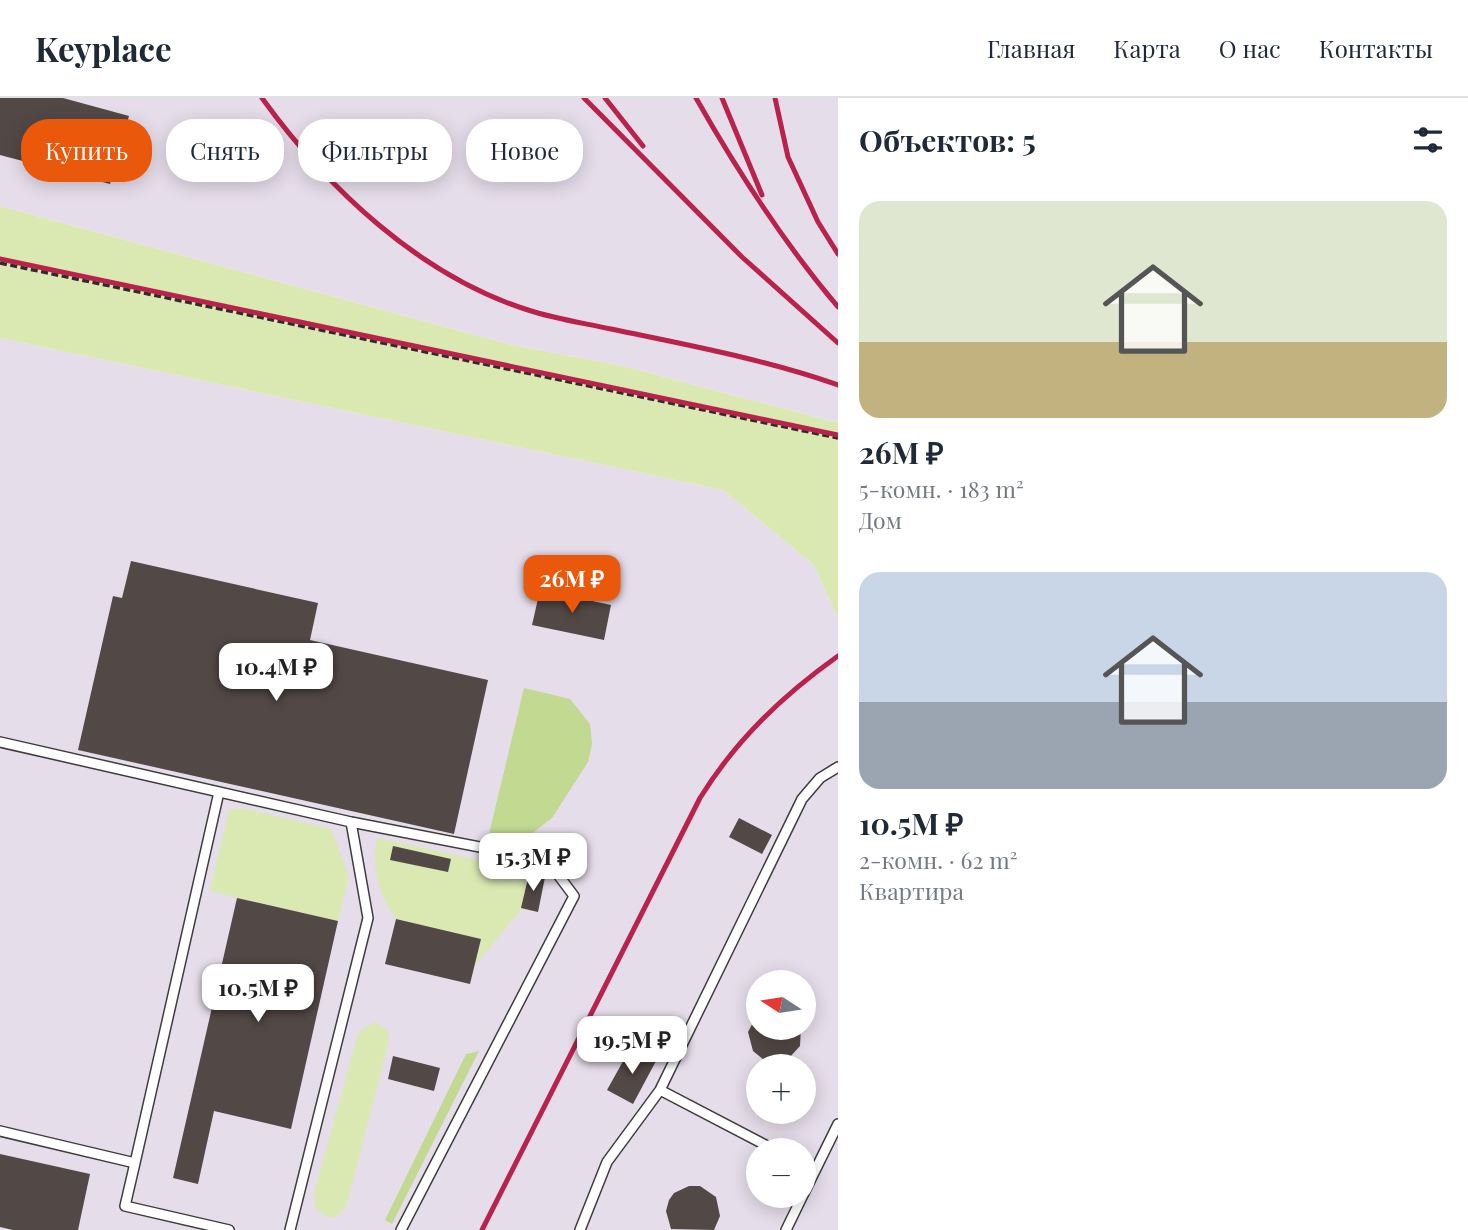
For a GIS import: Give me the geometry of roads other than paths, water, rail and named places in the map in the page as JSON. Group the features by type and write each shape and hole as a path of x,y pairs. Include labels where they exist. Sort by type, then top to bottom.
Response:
{"lane":[{"path":"0,742 351,822 547,860 574,896 401,1230"},
{"path":"580,1230 607,1162 660,1090 802,799 820,778 838,767"},
{"path":"219,792 125,1206 229,1230"},
{"path":"290,1230 368,918 351,822"},
{"path":"660,1090 752,1138"},
{"path":"816,1169 838,1124"},
{"path":"0,1131 135,1163"},
{"path":"786,1230 797,1208"}],"railway":[{"path":"262,98 316,164 346,196 379,225 414,252 488,295 549,316 725,353 838,385"},
{"path":"584,98 742,257 838,343"},
{"path":"605,98 643,146"},
{"path":"696,98 762,206 838,307"},
{"path":"722,98 762,195"},
{"path":"775,98 788,157 818,222 838,254"},
{"path":"0,259 838,435"},
{"path":"482,1230 700,798 729,757 762,720 838,656"}]}
